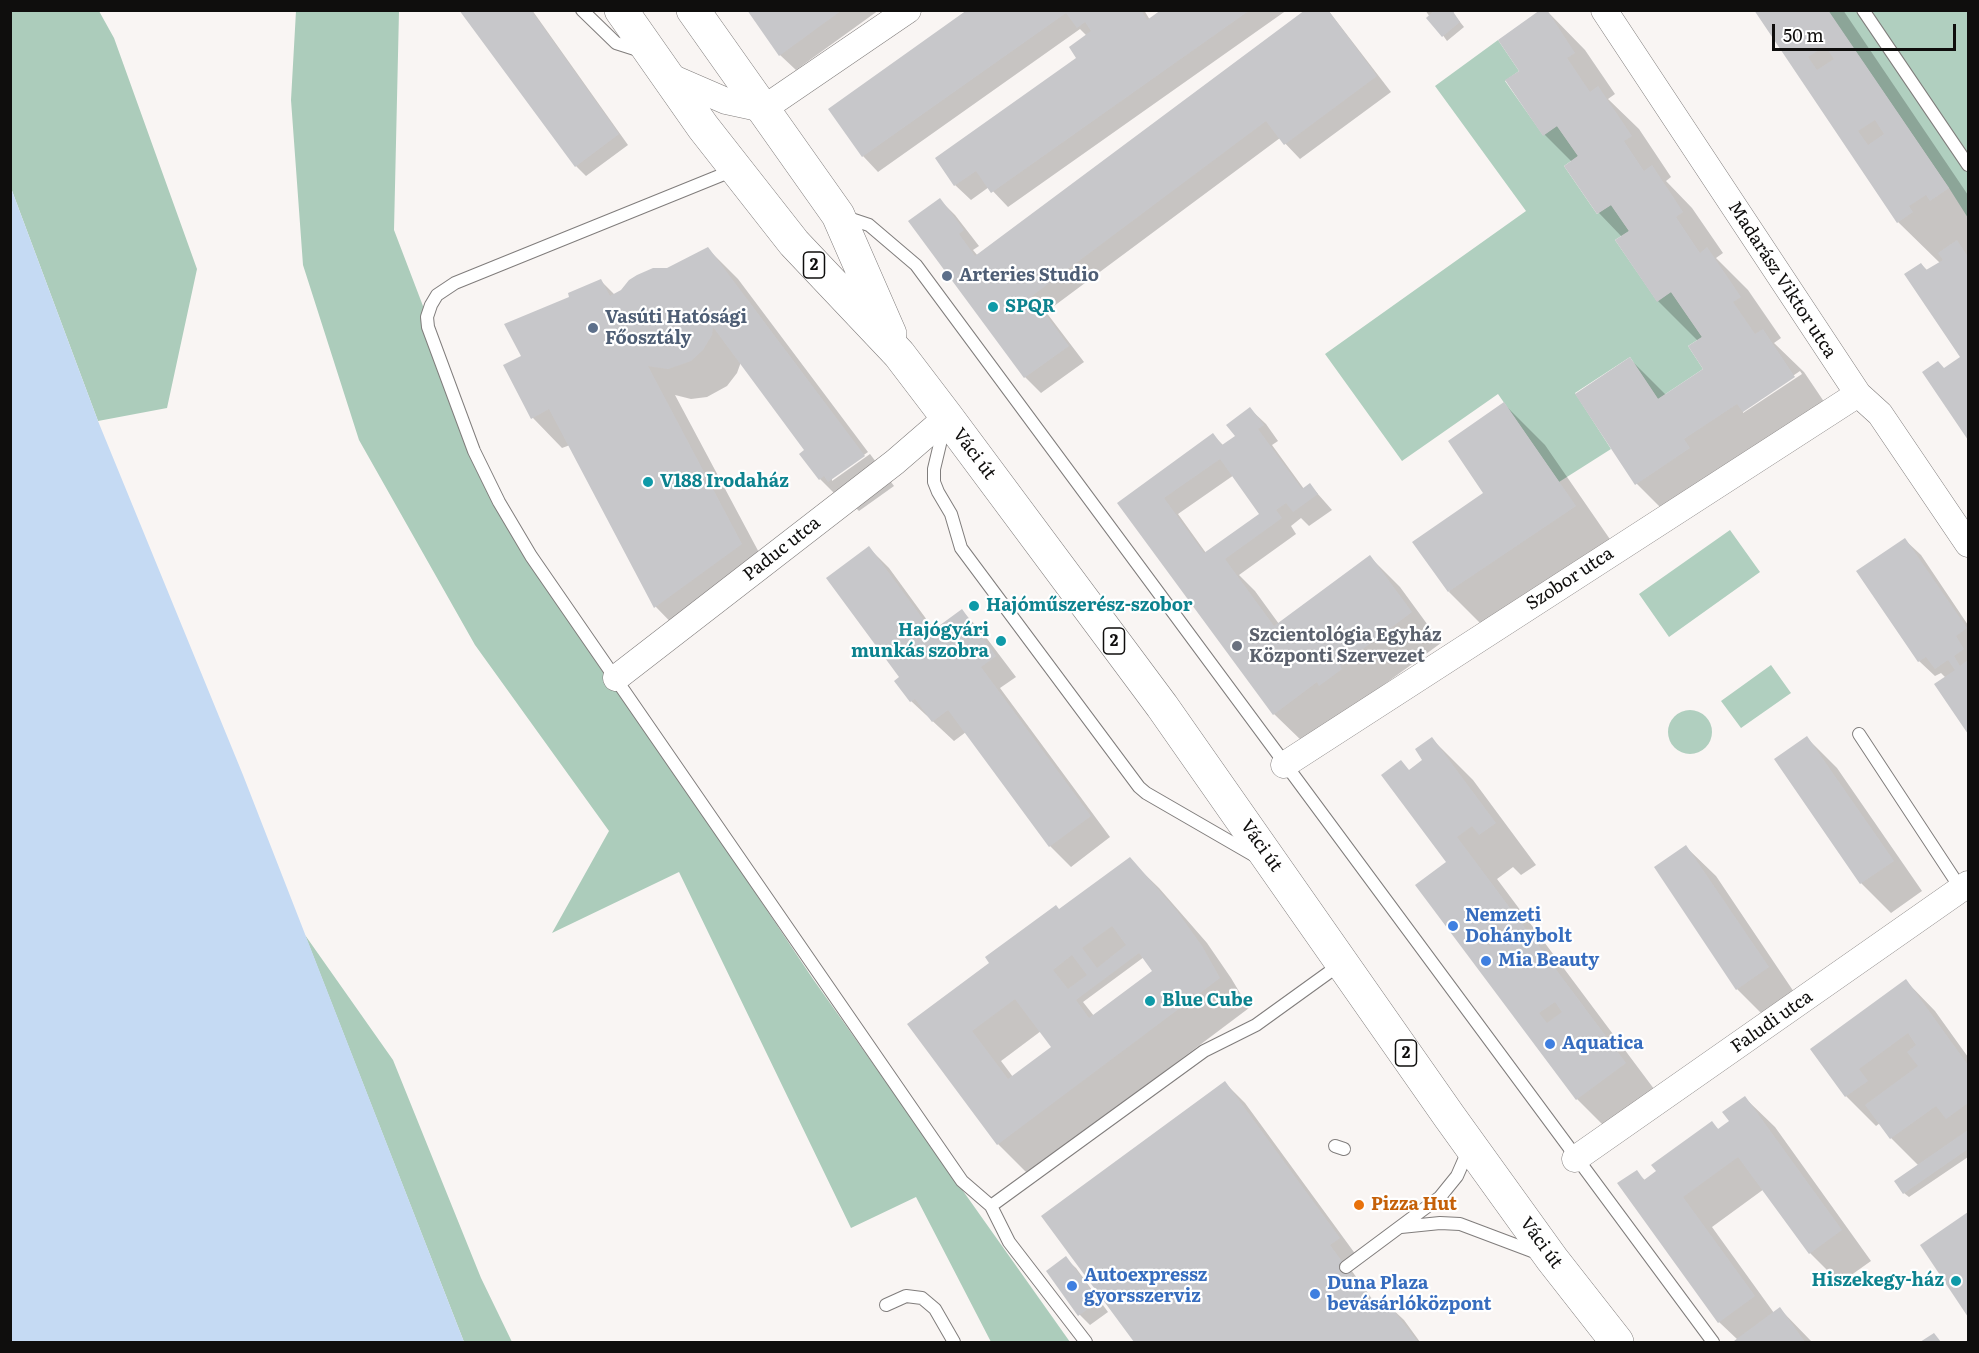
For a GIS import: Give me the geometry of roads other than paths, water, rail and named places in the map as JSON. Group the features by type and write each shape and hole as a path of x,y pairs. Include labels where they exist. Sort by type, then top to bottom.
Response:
{"main road":[{"name":"Váci út","path":"621,10 703,127 794,243 899,354 947,417 1155,696 1470,1144 1552,1258 1617,1342"},
{"name":"Váci út","path":"693,10 838,215 899,354"}],"street":[{"path":"659,65 726,101 763,109 908,10"},
{"name":"Madarász Viktor utca","path":"1604,10 1858,394 1880,414 1968,544"},
{"name":"Szobor utca","path":"1284,765 1858,394"},
{"name":"Paduc utca","path":"616,678 895,462 947,417"},
{"name":"Faludi utca","path":"1575,1159 1965,887"}],"lane":[{"path":"582,10 616,44 659,65"},
{"path":"1863,10 1968,165"},
{"path":"736,169 454,283 437,295 427,317 432,341 474,451 499,502 531,556 962,1181 991,1206 1009,1242 1086,1342"},
{"path":"838,215 869,225 916,265 1575,1159 1713,1342"},
{"path":"947,417 934,469 934,482 951,514 961,548 1139,788 1277,868"},
{"path":"1859,734 1965,887"},
{"path":"991,1206 1204,1051 1256,1025 1343,962"},
{"path":"1346,1266 1446,1191 1462,1168 1470,1144"},
{"path":"1400,1227 1440,1223 1460,1224 1552,1258"},
{"path":"886,1305 906,1296 922,1299 935,1309 954,1342"}],"water":[{"path":"11,188 98,421 243,775 464,1342 11,1342"}],"place":[{"name":"Arteries Studio","path":"947,276"},
{"name":"SPQR","path":"993,307"},
{"name":"Vasúti Hatósági Főosztály","path":"593,328"},
{"name":"V188 Irodaház","path":"648,482"},
{"name":"Hajóműszerész-szobor","path":"974,606"},
{"name":"Hajógyári munkás szobra","path":"1001,641"},
{"name":"Szcientológia Egyház Központi Szervezet","path":"1237,646"},
{"name":"Nemzeti Dohánybolt","path":"1453,926"},
{"name":"Mia Beauty","path":"1486,961"},
{"name":"Blue Cube","path":"1150,1001"},
{"name":"Aquatica","path":"1550,1044"},
{"name":"Pizza Hut","path":"1359,1205"},
{"name":"Hiszekegy-ház","path":"1956,1281"},
{"name":"Autoexpressz gyorsszerviz","path":"1072,1286"},
{"name":"Duna Plaza bevásárlóközpont","path":"1315,1294"}]}
